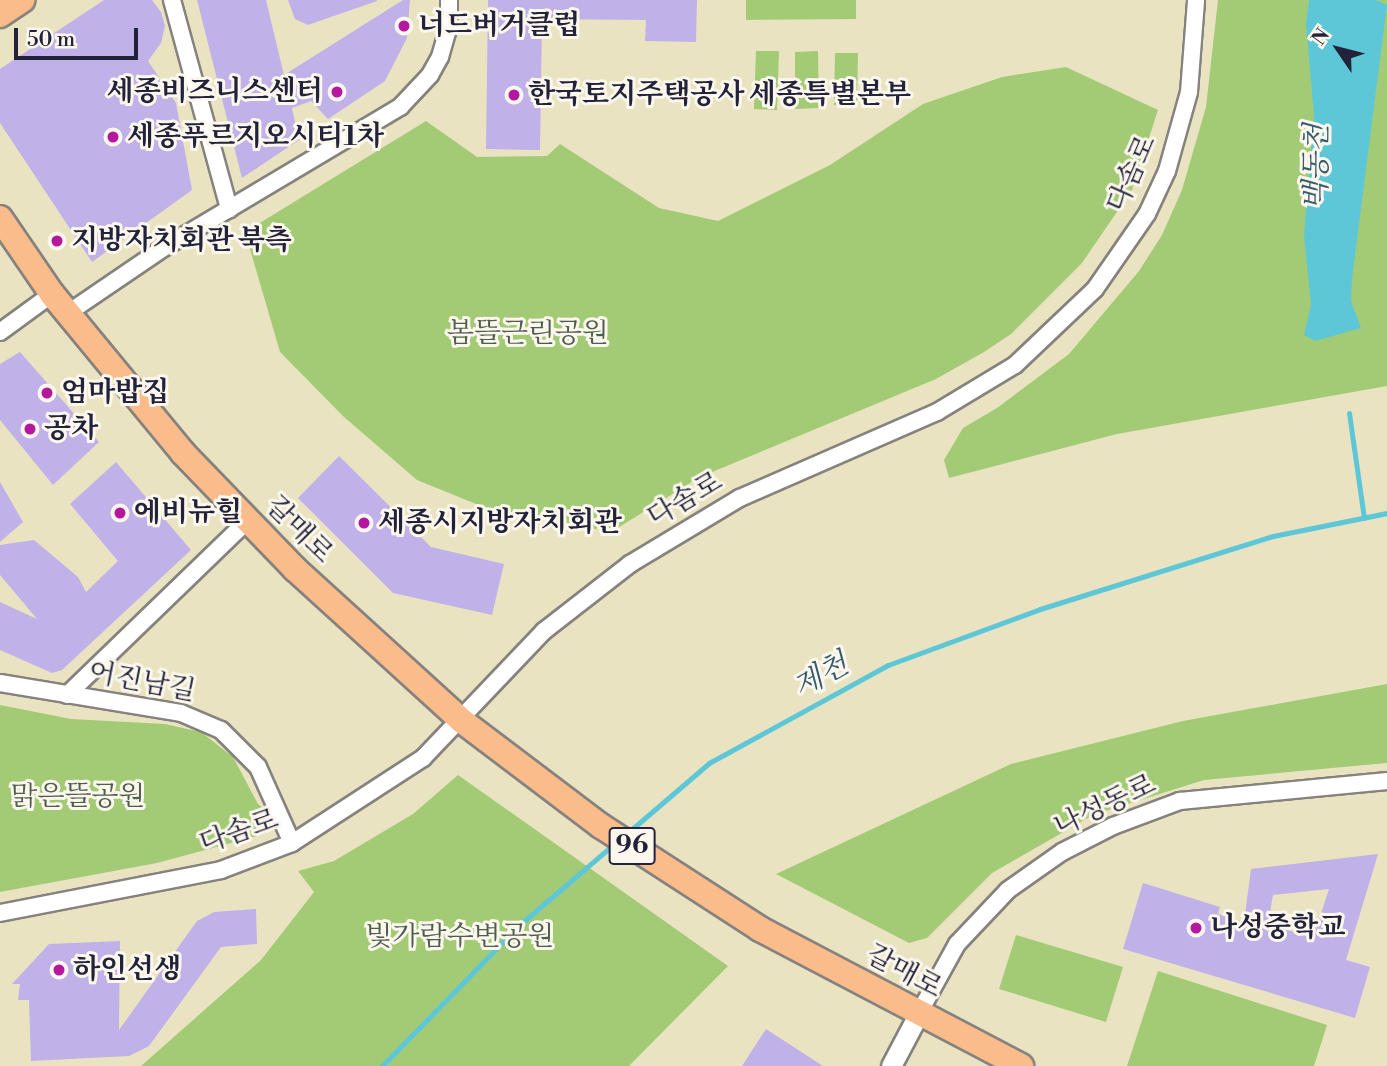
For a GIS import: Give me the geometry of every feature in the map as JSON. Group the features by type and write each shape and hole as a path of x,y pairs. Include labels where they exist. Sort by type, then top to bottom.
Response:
{"main road":[{"path":"0,15 22,0"},
{"name":"갈매로","path":"0,218 52,294 148,413 247,521 462,721 601,826 760,929 1021,1066"}],"street":[{"path":"172,0 229,209"},
{"path":"68,313 229,209 388,114 416,92 440,57 449,26 449,0"},
{"name":"다솜로","path":"0,913 221,870 292,843 424,758 462,721 544,631 630,564 740,498 937,412 1015,365 1056,331 1124,251 1167,171 1193,73 1196,0"},
{"path":"0,332 52,294"},
{"path":"66,695 247,521"},
{"name":"어진남길","path":"0,683 181,713 221,730 258,767 292,843"},
{"name":"나성동로","path":"919,1013 957,944 1008,890 1062,852 1113,826 1180,801 1387,781"},
{"path":"891,1066 919,1013"}],"green space":[{"path":"746,0 856,0 856,19 746,20"},
{"path":"1218,0 1387,0 1387,386 1117,434 949,478 944,460 963,428 997,408 1069,354 1139,271 1162,235 1182,190 1206,107"},
{"path":"756,51 779,51 777,110 754,109"},
{"path":"818,51 819,108 795,109 795,52"},
{"path":"835,53 858,53 857,106 834,105"},
{"name":"봄뜰근린공원","path":"1066,67 1158,110 1132,190 1082,263 1011,334 984,352 936,379 700,477 611,532 481,506 417,480 344,417 280,352 245,232 426,121 477,157 547,156 560,144 659,208 718,221 830,165 923,104 1002,77"},
{"path":"1387,684 1387,763 1204,780 1093,815 992,873 927,938 909,943 776,874 1011,764 1183,721"},
{"name":"맑은뜰공원","path":"0,705 71,719 165,724 201,732 233,757 258,804 266,810 257,836 157,863 0,892"},
{"name":"빛가람수변공원","path":"458,775 728,966 629,1066 141,1066 261,960 314,892 298,871 334,861 413,814"},
{"path":"1016,935 1123,967 1106,1022 999,989"},
{"path":"1158,971 1327,1025 1314,1066 1127,1066"}],"water":[{"path":"1309,0 1376,0 1387,5 1352,279 1351,301 1361,328 1315,341 1304,335 1311,305 1304,235 1314,116 1306,24"}],"building":[{"path":"104,0 152,0 161,12 165,26 161,43 148,61 176,103 192,190 92,262 0,123 0,69"},
{"name":"세종비즈니스센터","path":"197,0 266,0 284,75 403,0 410,0 407,38 385,81 328,119 311,101 292,108 299,140 242,178"},
{"path":"288,0 377,1 308,25 295,19"},
{"name":"한국토지주택공사 세종특별본부","path":"488,0 697,0 696,42 645,41 646,20 542,19 540,150 486,149"},
{"path":"20,352 99,442 53,485 0,420 0,364"},
{"name":"세종시지방자치회관","path":"339,456 431,547 504,564 492,615 393,593 298,498"},
{"name":"에비뉴힐","path":"116,462 191,550 62,670 52,673 0,650 0,602 37,619 0,575 0,545 34,540 78,577 86,592 118,561 70,504"},
{"path":"0,482 23,522 0,542"},
{"path":"1378,854 1346,960 1370,967 1355,1018 1123,949 1143,883 1220,907 1218,914 1244,922 1251,869","holes":["1329,889 1313,938 1268,924 1273,895"]},
{"path":"256,909 257,944 221,947 149,1046 129,1056 31,1061 29,1000 18,1000 20,984 12,984 49,944 120,941 119,1030 197,921 214,912"},
{"path":"766,1029 823,1066 742,1066"}],"waterway":[{"name":"백동천","path":"1349,413 1364,518"},
{"name":"제천","path":"625,835 709,763 888,665 1040,609 1273,536 1387,513"},
{"name":"제천","path":"382,1066 517,927 615,843"}],"place":[{"name":"너드버거클럽","path":"404,26"},
{"name":"세종비즈니스센터","path":"337,92"},
{"name":"한국토지주택공사 세종특별본부","path":"514,95"},
{"name":"세종푸르지오시티1차","path":"113,137"},
{"name":"지방자치회관 북측","path":"57,241"},
{"name":"엄마밥집","path":"47,393"},
{"name":"공차","path":"30,429"},
{"name":"에비뉴힐","path":"120,513"},
{"name":"세종시지방자치회관","path":"364,523"},
{"name":"나성중학교","path":"1196,928"},
{"name":"하인선생","path":"59,970"}]}
